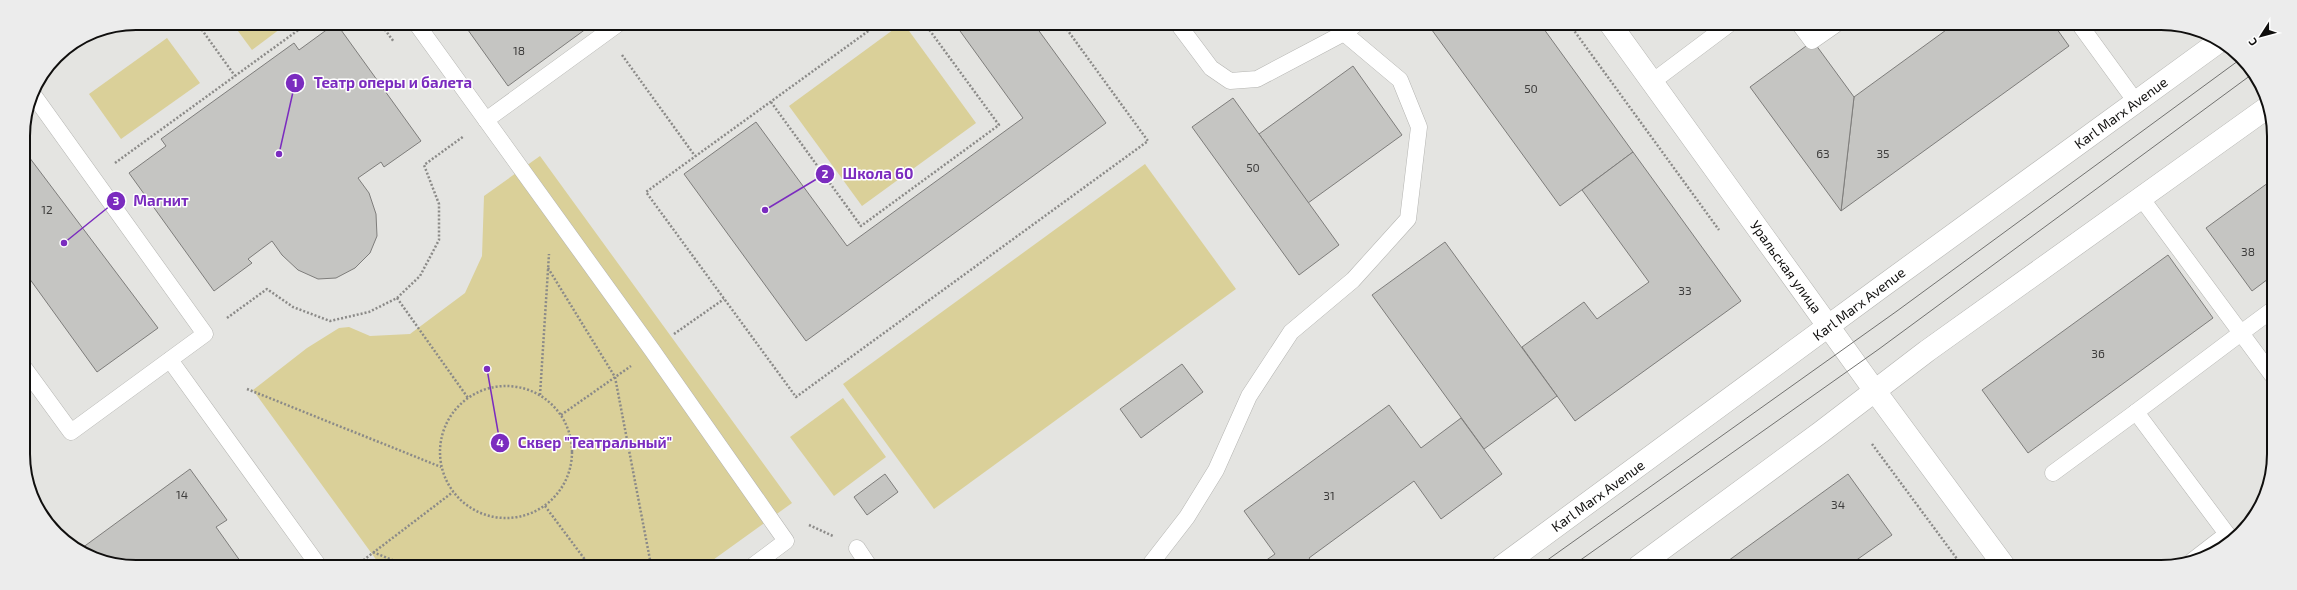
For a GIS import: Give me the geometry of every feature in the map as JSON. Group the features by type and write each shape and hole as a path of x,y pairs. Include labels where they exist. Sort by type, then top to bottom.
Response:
{"main road":[{"name":"Уральская улица","path":"1615,30 1828,327 2000,560"},
{"name":"Karl Marx Avenue","path":"1510,560 2215,45"},
{"path":"1647,560 1875,391 1926,351 2142,199 2263,110"}],"lane":[{"path":"421,30 786,541 761,560"},
{"path":"486,120 610,30"},
{"path":"1182,30 1211,68 1230,81 1258,79 1348,30"},
{"path":"1154,560 1188,517 1216,470 1249,396 1291,332 1353,280 1408,219 1418,127 1400,80 1351,30"},
{"path":"1652,82 1721,30"},
{"path":"1804,30 1812,41 1828,30"},
{"path":"2084,30 2136,102"},
{"path":"30,376 71,432 205,334 37,100"},
{"path":"2142,199 2267,368"},
{"path":"2053,473 2267,314"},
{"path":"170,360 314,560"},
{"path":"2136,412 2229,536"},
{"path":"856,548 865,560"}],"path":[{"path":"202,30 235,76"},
{"path":"112,166 298,30"},
{"path":"870,30 646,192 796,398 1148,141 1067,30"},
{"path":"771,102 861,226 999,125 929,30"},
{"path":"1574,30 1723,235"},
{"path":"617,48 696,156"},
{"path":"205,334 267,289 293,307 330,322 369,312 397,298 420,276 439,240 439,204 424,165 486,120"},
{"path":"540,395 551,210"},
{"path":"548,268 615,377 651,560"},
{"path":"397,298 468,398"},
{"path":"517,386 540,395 561,415 571,440 572,464 562,488 545,506 519,518 492,517 472,510 452,492 441,467 441,439 448,419 468,398 492,387 517,386"},
{"path":"247,389 441,467"},
{"path":"1872,444 1958,560"},
{"path":"363,560 452,492"},
{"path":"545,506 585,560"},
{"path":"786,541 809,525 856,548"},
{"path":"373,552 392,560"}],"shaded area":[{"path":"237,30 279,30 252,50"},
{"path":"893,30 908,30 976,123 862,206 789,106"},
{"path":"167,38 200,83 121,139 89,94"},
{"path":"540,156 792,503 713,560 376,560 253,390 307,348 339,328 349,327 370,336 410,334 465,293 482,256 484,196"},
{"path":"1145,164 1236,289 934,509 843,384"},
{"path":"843,398 886,457 834,496 790,437"}],"building":[{"path":"326,30 341,30 421,141 384,167 381,162 358,178 369,193 376,214 377,236 370,253 355,268 336,278 318,279 298,270 282,255 272,241 248,259 252,263 214,291 129,173 166,146 161,139 294,43 299,50"},
{"path":"468,30 584,30 508,86"},
{"path":"959,30 1038,30 1106,123 806,341 684,174 756,122 847,246 1023,118"},
{"path":"1432,30 1545,30 1633,152 1560,206"},
{"path":"1946,30 2058,30 2069,46 1841,211 1854,97"},
{"path":"1813,41 1854,97 1841,211 1750,87"},
{"path":"1353,66 1402,135 1308,203 1259,134"},
{"path":"1233,98 1339,245 1299,275 1192,127"},
{"path":"1633,152 1741,301 1575,421 1522,347 1584,302 1597,319 1649,282 1582,190"},
{"path":"30,158 158,328 97,372 30,279"},
{"path":"2267,184 2267,280 2252,291 2206,228"},
{"path":"1445,242 1557,396 1484,449 1372,295"},
{"path":"2168,255 2213,318 2028,453 1982,390"},
{"path":"1182,364 1203,392 1141,438 1120,409"},
{"path":"1389,405 1421,448 1461,418 1502,474 1441,519 1414,481 1309,558 1310,560 1266,560 1275,554 1244,511"},
{"path":"190,469 227,520 216,527 239,560 122,559 95,552 84,547"},
{"path":"885,474 898,492 867,515 854,497"},
{"path":"1848,474 1892,535 1857,560 1729,560"}],"tram line":[{"path":"1547,560 1897,311 2237,62"},
{"path":"1580,560 1879,349 2249,77"}],"place":[{"name":"Театр оперы и балета","path":"279,154"},
{"name":"Школа 60","path":"765,210"},
{"name":"Магнит","path":"64,243"},
{"name":"Сквер \"Театральный\"","path":"487,369"}]}
